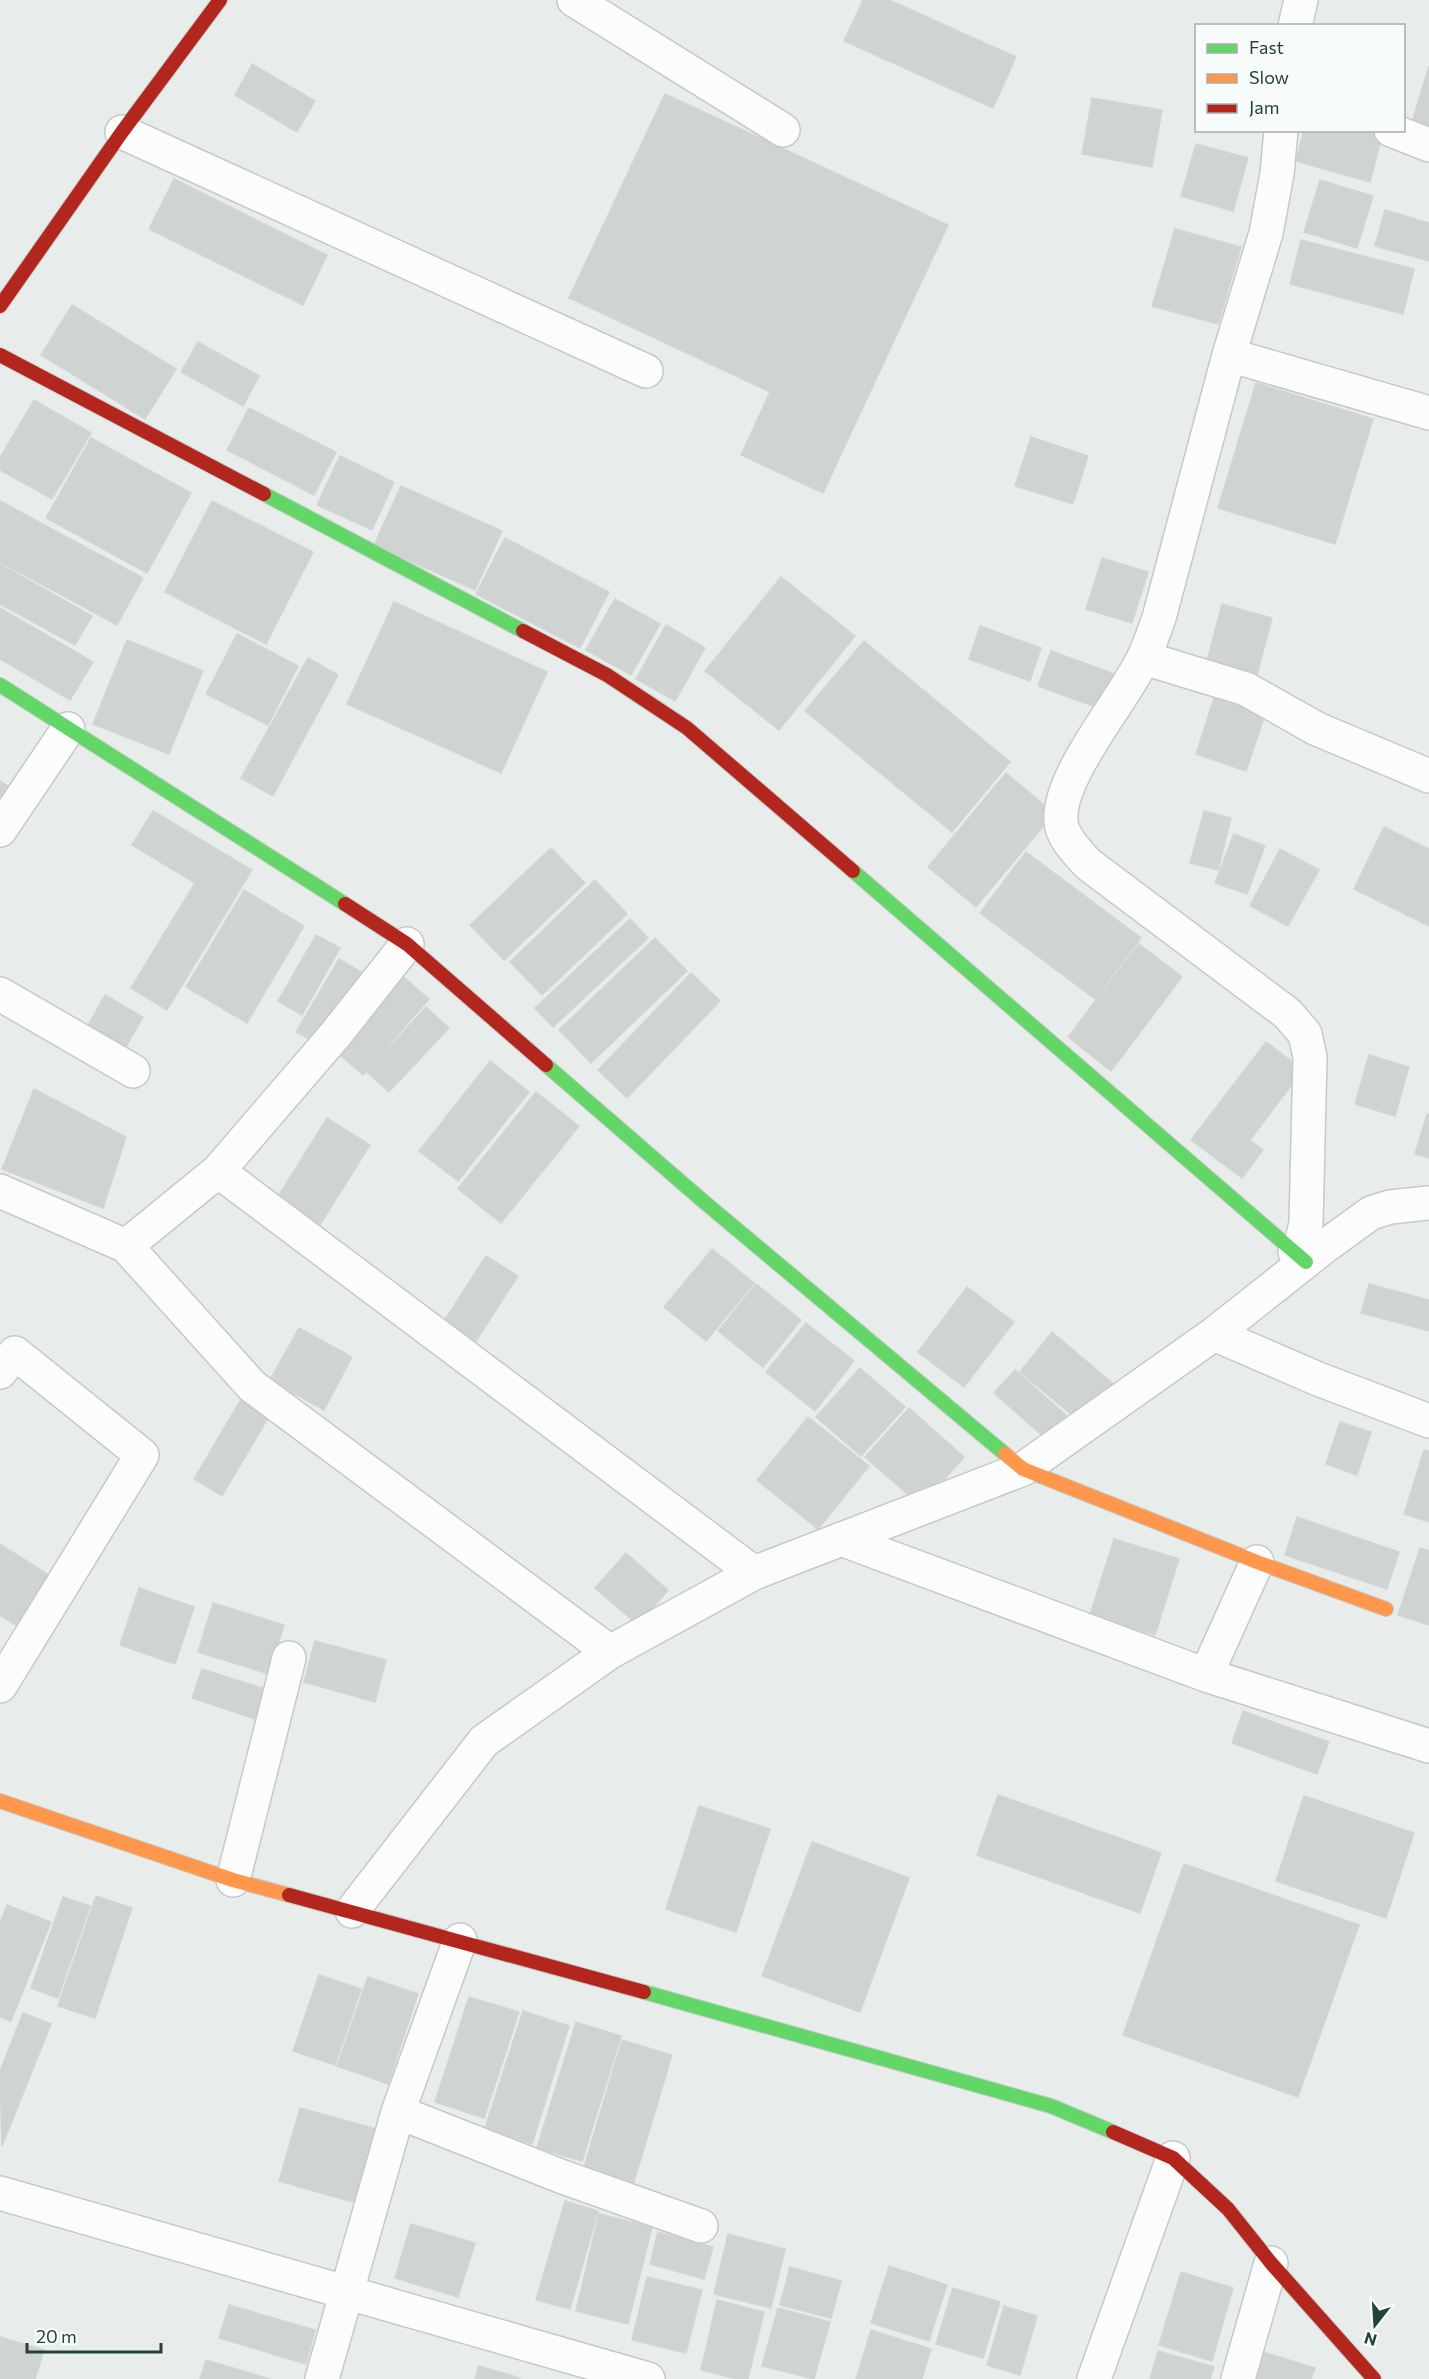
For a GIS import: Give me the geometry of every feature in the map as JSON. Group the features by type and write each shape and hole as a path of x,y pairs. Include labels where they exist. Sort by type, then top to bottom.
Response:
{"street":[{"path":"0,306 122,132 220,0"},
{"path":"574,0 783,130"},
{"path":"1295,24 1301,0"},
{"path":"122,132 646,370"},
{"path":"1281,132 1277,174 1266,233 1229,355 1159,618 1144,658 1073,775 1061,805 1060,825 1071,844 1088,864 1288,1014 1305,1034 1310,1057 1306,1223 1300,1257"},
{"path":"1396,132 1429,145"},
{"path":"0,355 608,675 687,728 1300,1257"},
{"path":"1229,355 1429,412"},
{"path":"1144,658 1246,689 1317,729 1429,776"},
{"path":"0,685 407,944 703,1201 1023,1469 1257,1562 1386,1609"},
{"path":"0,830 68,729"},
{"path":"126,1246 218,1171 335,1035 407,944"},
{"path":"0,994 133,1071"},
{"path":"218,1171 754,1573"},
{"path":"0,1191 126,1246 252,1386 610,1652"},
{"path":"352,1911 484,1741 610,1652 754,1573 1023,1469 1214,1334 1300,1257 1371,1213 1429,1203"},
{"path":"1214,1334 1309,1375 1429,1421"},
{"path":"0,1372 15,1353 142,1455 0,1686"},
{"path":"841,1539 1206,1675 1429,1746"},
{"path":"1206,1675 1257,1562"},
{"path":"233,1880 289,1658"},
{"path":"0,1801 233,1880 460,1940 1051,2106 1173,2158 1228,2209 1271,2263 1374,2379"},
{"path":"322,2379 398,2112 460,1940"},
{"path":"398,2112 563,2177 701,2226"},
{"path":"1094,2379 1173,2158"},
{"path":"0,2193 648,2379"},
{"path":"1238,2379 1271,2263"}],"building":[{"path":"863,0 889,0 1016,57 993,108 844,41"},
{"path":"252,64 315,101 297,132 235,95"},
{"path":"1429,66 1429,134 1410,129"},
{"path":"665,94 948,225 823,493 741,455 770,392 569,298"},
{"path":"1092,98 1162,110 1152,167 1082,154"},
{"path":"1303,132 1370,132 1382,136 1370,182 1296,161"},
{"path":"1196,144 1248,158 1233,211 1181,196"},
{"path":"174,179 327,255 303,305 149,229"},
{"path":"1320,180 1373,196 1357,248 1304,232"},
{"path":"1385,210 1429,223 1429,261 1375,246"},
{"path":"1175,229 1241,247 1218,324 1152,306"},
{"path":"1301,240 1414,269 1403,314 1290,284"},
{"path":"72,305 176,369 145,419 41,355"},
{"path":"198,342 259,376 243,406 181,372"},
{"path":"1256,383 1373,419 1335,544 1218,508"},
{"path":"34,400 91,433 52,499 0,470 0,458"},
{"path":"249,408 336,452 314,495 227,450"},
{"path":"1031,437 1088,456 1073,504 1015,486"},
{"path":"91,438 191,493 147,573 46,518"},
{"path":"340,456 394,482 372,530 317,505"},
{"path":"401,486 502,531 475,590 374,545"},
{"path":"0,501 143,578 117,625 0,562"},
{"path":"212,501 313,552 266,644 165,592"},
{"path":"505,538 609,592 580,648 476,594"},
{"path":"1102,558 1148,572 1132,623 1086,609"},
{"path":"0,564 92,616 75,645 0,604"},
{"path":"781,577 855,636 779,730 705,671"},
{"path":"615,599 660,624 631,675 586,650"},
{"path":"394,602 547,672 501,773 347,704"},
{"path":"1222,604 1272,618 1255,682 1205,669"},
{"path":"0,608 93,662 70,700 0,659"},
{"path":"666,625 705,648 675,701 636,679"},
{"path":"980,626 1041,648 1030,681 969,659"},
{"path":"237,634 298,666 268,725 206,694"},
{"path":"127,640 203,671 169,754 93,724"},
{"path":"864,641 1010,762 952,832 805,711"},
{"path":"1051,651 1120,676 1107,711 1038,686"},
{"path":"308,658 338,675 273,796 241,778"},
{"path":"1214,698 1265,715 1246,771 1196,754"},
{"path":"1006,773 1054,813 976,907 928,867"},
{"path":"0,781 17,792 0,817"},
{"path":"153,811 252,870 167,1010 131,988 195,883 132,845"},
{"path":"1204,811 1231,818 1218,870 1190,863"},
{"path":"1384,827 1429,849 1429,926 1354,889"},
{"path":"1234,834 1265,846 1247,894 1215,883"},
{"path":"551,848 585,883 504,960 470,925"},
{"path":"1280,849 1319,870 1288,926 1250,906"},
{"path":"1026,852 1141,938 1095,999 980,913"},
{"path":"595,880 627,914 542,995 510,962"},
{"path":"244,890 304,926 247,1023 186,987"},
{"path":"630,919 648,938 553,1027 535,1008"},
{"path":"316,935 340,948 302,1015 278,1001"},
{"path":"655,938 687,971 591,1063 559,1030"},
{"path":"1139,944 1182,977 1111,1071 1068,1037"},
{"path":"339,959 361,972 319,1045 296,1032"},
{"path":"399,973 429,999 363,1075 334,1050"},
{"path":"691,973 720,1001 627,1098 598,1070"},
{"path":"105,995 143,1017 123,1052 85,1031"},
{"path":"426,1007 449,1028 389,1092 367,1072"},
{"path":"1266,1042 1303,1070 1250,1140 1263,1150 1242,1178 1191,1140"},
{"path":"1369,1055 1409,1067 1395,1116 1355,1104"},
{"path":"490,1061 529,1092 458,1181 419,1151"},
{"path":"34,1089 126,1137 103,1208 2,1169"},
{"path":"536,1092 579,1126 501,1223 458,1189"},
{"path":"1427,1114 1429,1115 1429,1158 1415,1154"},
{"path":"327,1118 370,1145 320,1225 277,1198"},
{"path":"712,1249 754,1283 706,1341 664,1307"},
{"path":"486,1256 518,1276 476,1341 444,1321"},
{"path":"756,1284 801,1320 763,1367 718,1331"},
{"path":"1369,1284 1429,1300 1429,1331 1361,1313"},
{"path":"967,1287 1014,1322 964,1387 918,1352"},
{"path":"806,1323 854,1361 815,1411 766,1372"},
{"path":"299,1328 352,1357 324,1410 270,1380"},
{"path":"1052,1332 1116,1386 1084,1425 1020,1372"},
{"path":"860,1368 905,1407 861,1456 816,1417"},
{"path":"1015,1370 1066,1415 1045,1438 994,1393"},
{"path":"243,1396 271,1413 222,1496 194,1479"},
{"path":"909,1408 964,1457 921,1506 865,1457"},
{"path":"808,1417 869,1466 818,1529 757,1480"},
{"path":"1340,1422 1371,1432 1357,1475 1326,1464"},
{"path":"1424,1450 1429,1451 1429,1522 1404,1514"},
{"path":"1297,1517 1399,1552 1387,1589 1285,1555"},
{"path":"1114,1539 1179,1559 1155,1635 1090,1615"},
{"path":"0,1544 58,1581 25,1631 0,1615"},
{"path":"1420,1548 1429,1551 1429,1625 1398,1615"},
{"path":"626,1553 668,1590 638,1625 595,1588"},
{"path":"139,1588 194,1607 175,1664 120,1645"},
{"path":"213,1603 284,1625 269,1674 198,1652"},
{"path":"315,1641 386,1660 375,1702 304,1682"},
{"path":"202,1669 274,1692 264,1722 192,1698"},
{"path":"1243,1711 1329,1742 1317,1774 1232,1743"},
{"path":"998,1795 1161,1853 1140,1913 977,1855"},
{"path":"1304,1796 1414,1833 1386,1918 1276,1881"},
{"path":"699,1806 770,1829 736,1932 666,1909"},
{"path":"812,1842 909,1878 860,2012 762,1976"},
{"path":"1184,1864 1359,1925 1298,2097 1123,2035"},
{"path":"96,1896 132,1908 95,2018 58,2006"},
{"path":"63,1897 90,1906 58,1998 31,1988"},
{"path":"7,1905 51,1922 11,2021 0,2017 0,1923"},
{"path":"319,1975 361,1989 335,2065 293,2051"},
{"path":"368,1977 418,1994 388,2084 337,2066"},
{"path":"469,1997 519,2012 484,2118 435,2102"},
{"path":"523,2011 569,2026 532,2144 485,2128"},
{"path":"23,2013 51,2024 2,2146 0,2071"},
{"path":"576,2022 621,2036 582,2161 537,2148"},
{"path":"622,2040 672,2055 631,2192 581,2177"},
{"path":"300,2108 377,2129 356,2203 279,2181"},
{"path":"565,2201 598,2211 570,2309 536,2300"},
{"path":"599,2214 652,2227 628,2324 576,2311"},
{"path":"411,2224 475,2243 458,2297 395,2278"},
{"path":"658,2232 713,2247 704,2279 650,2264"},
{"path":"728,2234 785,2249 771,2308 714,2294"},
{"path":"889,2266 947,2285 929,2341 871,2323"},
{"path":"790,2267 841,2281 831,2318 780,2305"},
{"path":"1181,2272 1233,2288 1212,2361 1159,2345"},
{"path":"647,2277 702,2290 686,2353 632,2340"},
{"path":"953,2288 1000,2302 983,2358 936,2344"},
{"path":"717,2300 764,2312 748,2379 737,2379 701,2370"},
{"path":"229,2305 315,2330 306,2364 219,2338"},
{"path":"1004,2306 1037,2316 1020,2375 987,2365"},
{"path":"778,2308 830,2322 814,2379 762,2366"},
{"path":"871,2330 931,2349 922,2379 856,2379"},
{"path":"0,2337 44,2350 35,2379 0,2379"},
{"path":"1158,2351 1214,2367 1210,2379 1150,2379"},
{"path":"1263,2352 1315,2368 1311,2379 1255,2379"},
{"path":"206,2360 270,2379 200,2379"},
{"path":"479,2366 520,2378 520,2379 475,2379"}],"traffic: fast":[{"path":"264,494 523,631"},
{"path":"0,685 345,904"},
{"path":"853,871 1306,1262"},
{"path":"546,1065 703,1201 1005,1454"},
{"path":"644,1992 1051,2106 1113,2132"}],"traffic: slow":[{"path":"1005,1454 1023,1469 1257,1562 1386,1609"},
{"path":"0,1801 233,1880 289,1895"}],"traffic: jam":[{"path":"0,306 122,132 220,0"},
{"path":"0,355 264,494"},
{"path":"523,631 607,675 687,728 853,871"},
{"path":"345,904 407,944 546,1065"},
{"path":"289,1895 644,1992"},
{"path":"1113,2132 1173,2158 1228,2209 1271,2263 1374,2379"}]}
